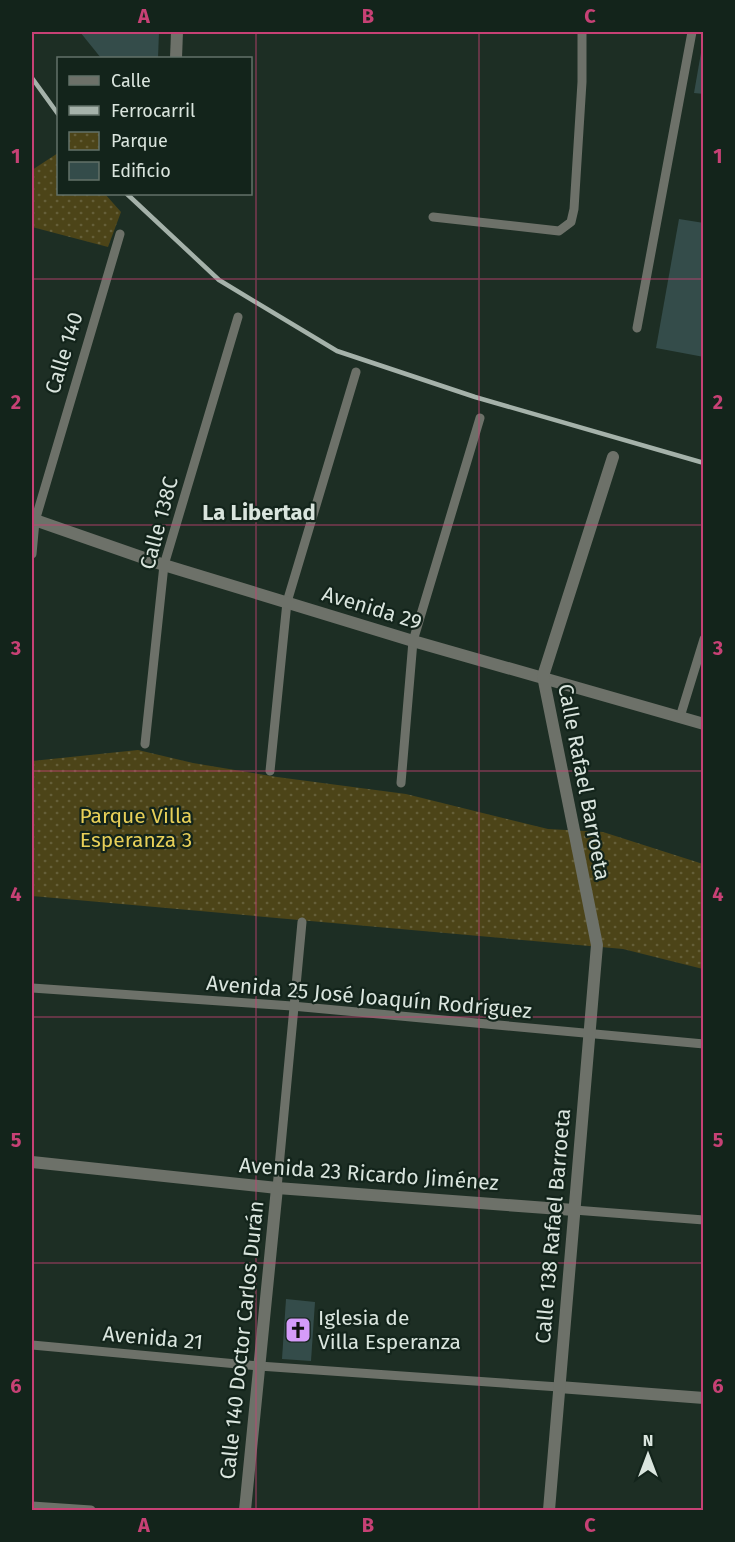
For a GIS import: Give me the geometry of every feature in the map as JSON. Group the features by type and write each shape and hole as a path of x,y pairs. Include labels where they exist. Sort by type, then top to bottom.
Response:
{"street":[{"path":"176,57 177,32"},
{"name":"Calle Rafael Barroeta","path":"597,945 543,676 613,457"},
{"name":"Avenida 29","path":"33,520 164,564 413,641 543,676 704,724"},
{"name":"Calle 138 Rafael Barroeta","path":"549,1510 597,945"},
{"name":"Avenida 23 Ricardo Jiménez","path":"32,1162 277,1188 574,1210"},
{"name":"Calle 140 Doctor Carlos Durán","path":"244,1510 277,1188"},
{"path":"560,1387 704,1398"}],"lane":[{"path":"433,218 559,231 571,222 574,209 582,82 582,32"},
{"path":"637,328 692,32"},
{"name":"Calle 140","path":"32,554 33,520 120,234"},
{"name":"Calle 138C","path":"145,744 164,564 238,316"},
{"path":"270,771 287,602 356,372"},
{"path":"401,783 413,641 480,418"},
{"path":"680,717 704,639"},
{"name":"Calle 140 Doctor Carlos Durán","path":"277,1188 292,1006 302,922"},
{"name":"Avenida 25 José Joaquín Rodríguez","path":"32,988 292,1006 704,1044"},
{"name":"Avenida 23 Ricardo Jiménez","path":"574,1210 704,1220"},
{"name":"Avenida 21","path":"32,1345 259,1366 560,1387"},
{"path":"32,1506 91,1510"}],"green space":[{"path":"57,154 57,195 106,195 121,212 108,247 32,227 32,170"},
{"name":"Parque Villa Esperanza 3","path":"138,750 193,763 277,777 406,794 548,829 603,832 703,864 703,969 623,949 32,896 32,761"}],"building":[{"path":"80,32 159,32 158,57 100,57"},
{"path":"702,47 704,47 704,94 694,93"},
{"path":"679,219 704,223 704,357 656,348"},
{"name":"Iglesia de Villa Esperanza","path":"286,1299 315,1302 311,1361 282,1359"}],"railway":[{"path":"32,78 57,113"},
{"path":"128,195 219,280 337,351 475,397 704,463"}],"place":[{"name":"Iglesia de Villa Esperanza","path":"298,1330"}],"district":[{"name":"La Libertad","path":"259,512"}]}
